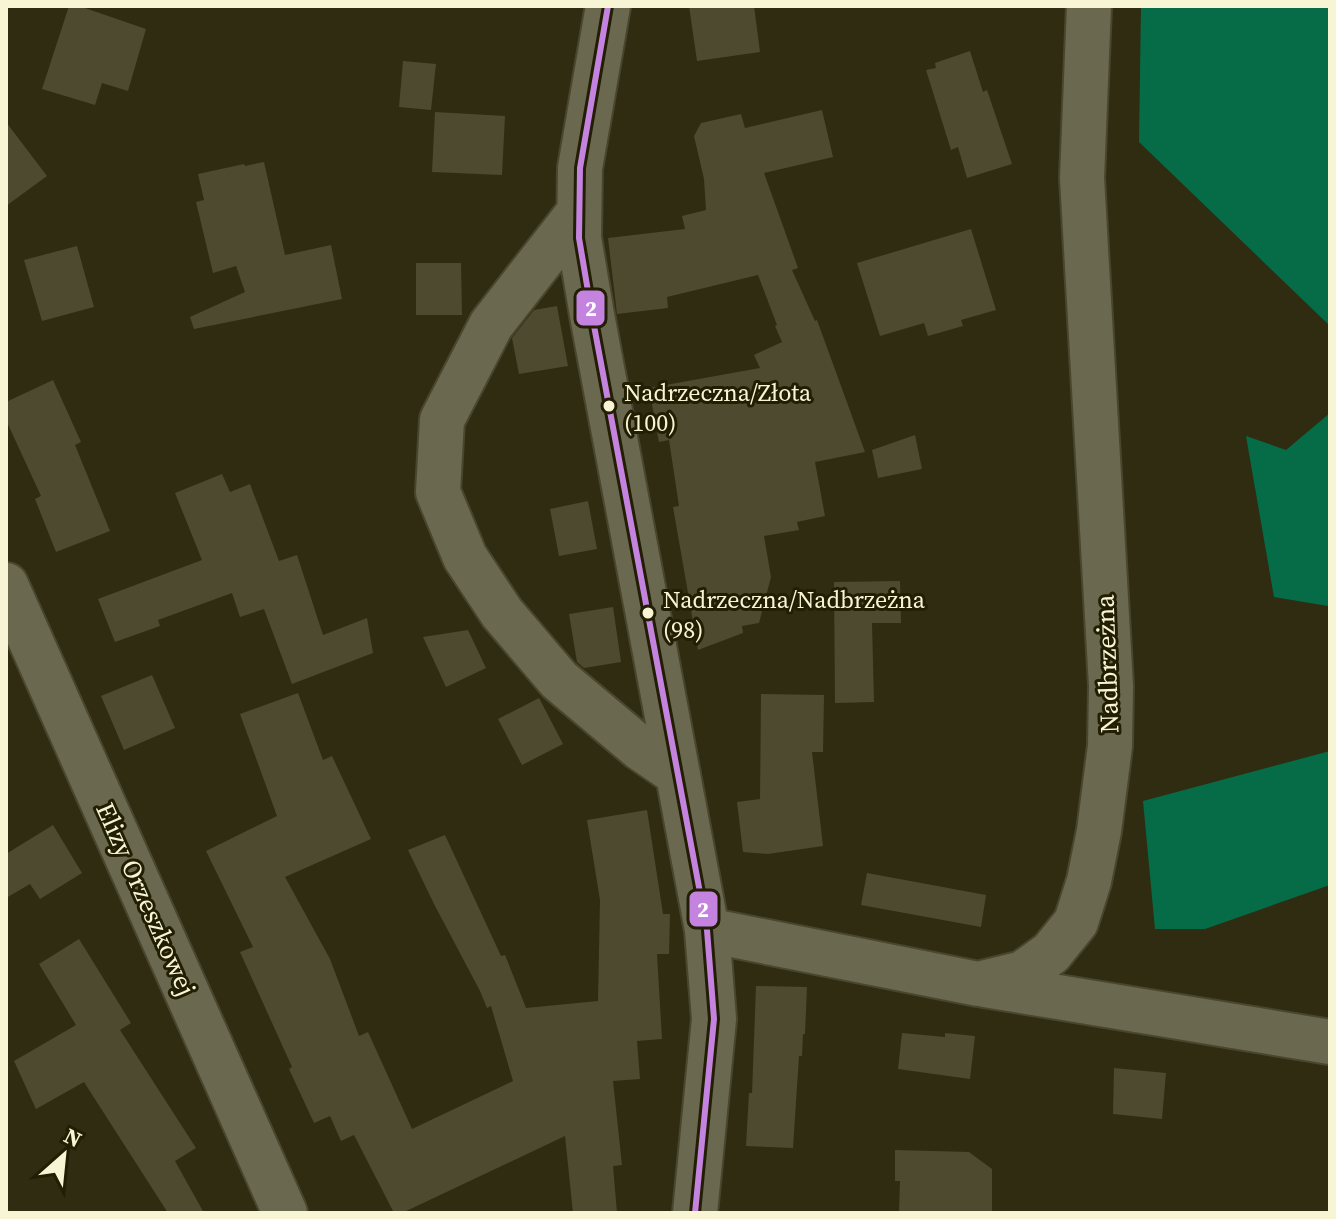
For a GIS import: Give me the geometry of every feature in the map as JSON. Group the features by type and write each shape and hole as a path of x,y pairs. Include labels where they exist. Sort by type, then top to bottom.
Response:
{"street":[{"path":"608,6 580,168 579,238 707,930 714,1019 695,1213"},
{"name":"Nadbrzeżna","path":"707,930 978,984 1023,973 1051,953 1076,922 1097,843 1110,746 1111,686 1082,178 1089,6"},
{"path":"579,212 491,325 442,420 438,492 465,557 502,613 559,680 640,748 678,774"},
{"name":"Elizy Orzeszkowej","path":"6,585 20,653 285,1213"},
{"path":"978,984 1330,1042"}],"green space":[{"path":"1141,6 1330,6 1330,326 1139,142"},
{"path":"1330,413 1330,683 1328,606 1274,597 1246,436 1286,450"},
{"path":"1330,751 1330,885 1205,929 1155,929 1143,801"}],"building":[{"path":"69,6 79,6 146,29 128,91 102,83 95,105 42,89"},
{"path":"689,6 754,6 760,52 697,61"},
{"path":"970,51 1012,164 967,178 958,147 951,150 926,70 936,68 935,63"},
{"path":"403,61 436,64 431,110 399,107"},
{"path":"822,110 833,157 764,173 798,268 792,270 817,320 865,452 815,462 825,516 797,522 799,530 764,536 771,577 759,623 742,626 743,633 698,650 673,507 679,506 669,440 659,442 649,388 760,368 754,355 782,342 758,275 667,297 668,308 617,314 608,238 685,229 682,216 706,210 704,179 694,136 701,123 741,114 745,128"},
{"path":"435,112 505,116 502,175 432,172"},
{"path":"6,122 47,176 6,206"},
{"path":"264,162 285,255 331,245 342,299 194,329 190,317 245,292 236,266 213,273 196,202 204,200 198,174"},
{"path":"971,229 996,310 961,320 963,326 928,336 924,323 880,336 857,263"},
{"path":"77,246 94,307 42,321 24,260"},
{"path":"416,263 461,263 462,315 416,315"},
{"path":"557,306 568,366 519,374 512,338 534,310"},
{"path":"53,380 81,442 75,445 110,531 56,552 35,499 41,496 6,420 6,402"},
{"path":"915,435 922,469 878,478 872,450"},
{"path":"222,474 230,492 250,484 279,561 297,555 323,635 367,618 373,653 292,684 264,609 240,617 232,593 158,620 160,626 115,642 98,599 202,560 175,493"},
{"path":"588,501 597,549 559,556 550,509"},
{"path":"900,581 901,623 872,623 874,702 835,703 834,582"},
{"path":"613,607 621,662 584,668 577,662 569,614"},
{"path":"468,630 486,668 446,687 423,637"},
{"path":"152,675 175,728 124,750 101,696"},
{"path":"298,693 323,760 332,756 371,839 285,877 330,959 359,1036 368,1032 412,1129 513,1081 491,1006 487,1008 408,850 445,835 501,956 505,955 526,1008 598,1001 600,900 587,820 647,810 663,914 670,914 669,954 657,954 662,1039 637,1041 640,1079 613,1081 622,1165 613,1166 617,1213 573,1213 565,1136 402,1213 394,1213 354,1135 341,1141 330,1116 314,1123 240,952 253,947 206,851 277,816 240,714"},
{"path":"761,694 824,695 823,752 812,752 823,846 768,854 743,852 737,802 760,799"},
{"path":"539,698 563,744 522,765 498,719"},
{"path":"53,825 82,873 40,899 30,884 6,898 6,854"},
{"path":"867,873 986,895 981,927 861,905"},
{"path":"79,939 131,1023 120,1030 196,1148 175,1161 204,1213 168,1213 84,1082 36,1109 14,1061 76,1025 39,964"},
{"path":"756,986 807,987 793,1148 746,1146 749,1093 752,1093"},
{"path":"902,1033 975,1036 970,1079 898,1069"},
{"path":"1114,1068 1166,1073 1162,1119 1113,1114"},
{"path":"895,1150 969,1152 992,1169 992,1213 899,1212 900,1181 895,1181"}],"transit line":[{"name":"2","path":"608,6 580,168 579,238 707,930 714,1019 695,1213"}],"place":[{"name":"Nadrzeczna/Złota (100)","path":"609,406"},
{"name":"Nadrzeczna/Nadbrzeżna (98)","path":"648,613"}]}
